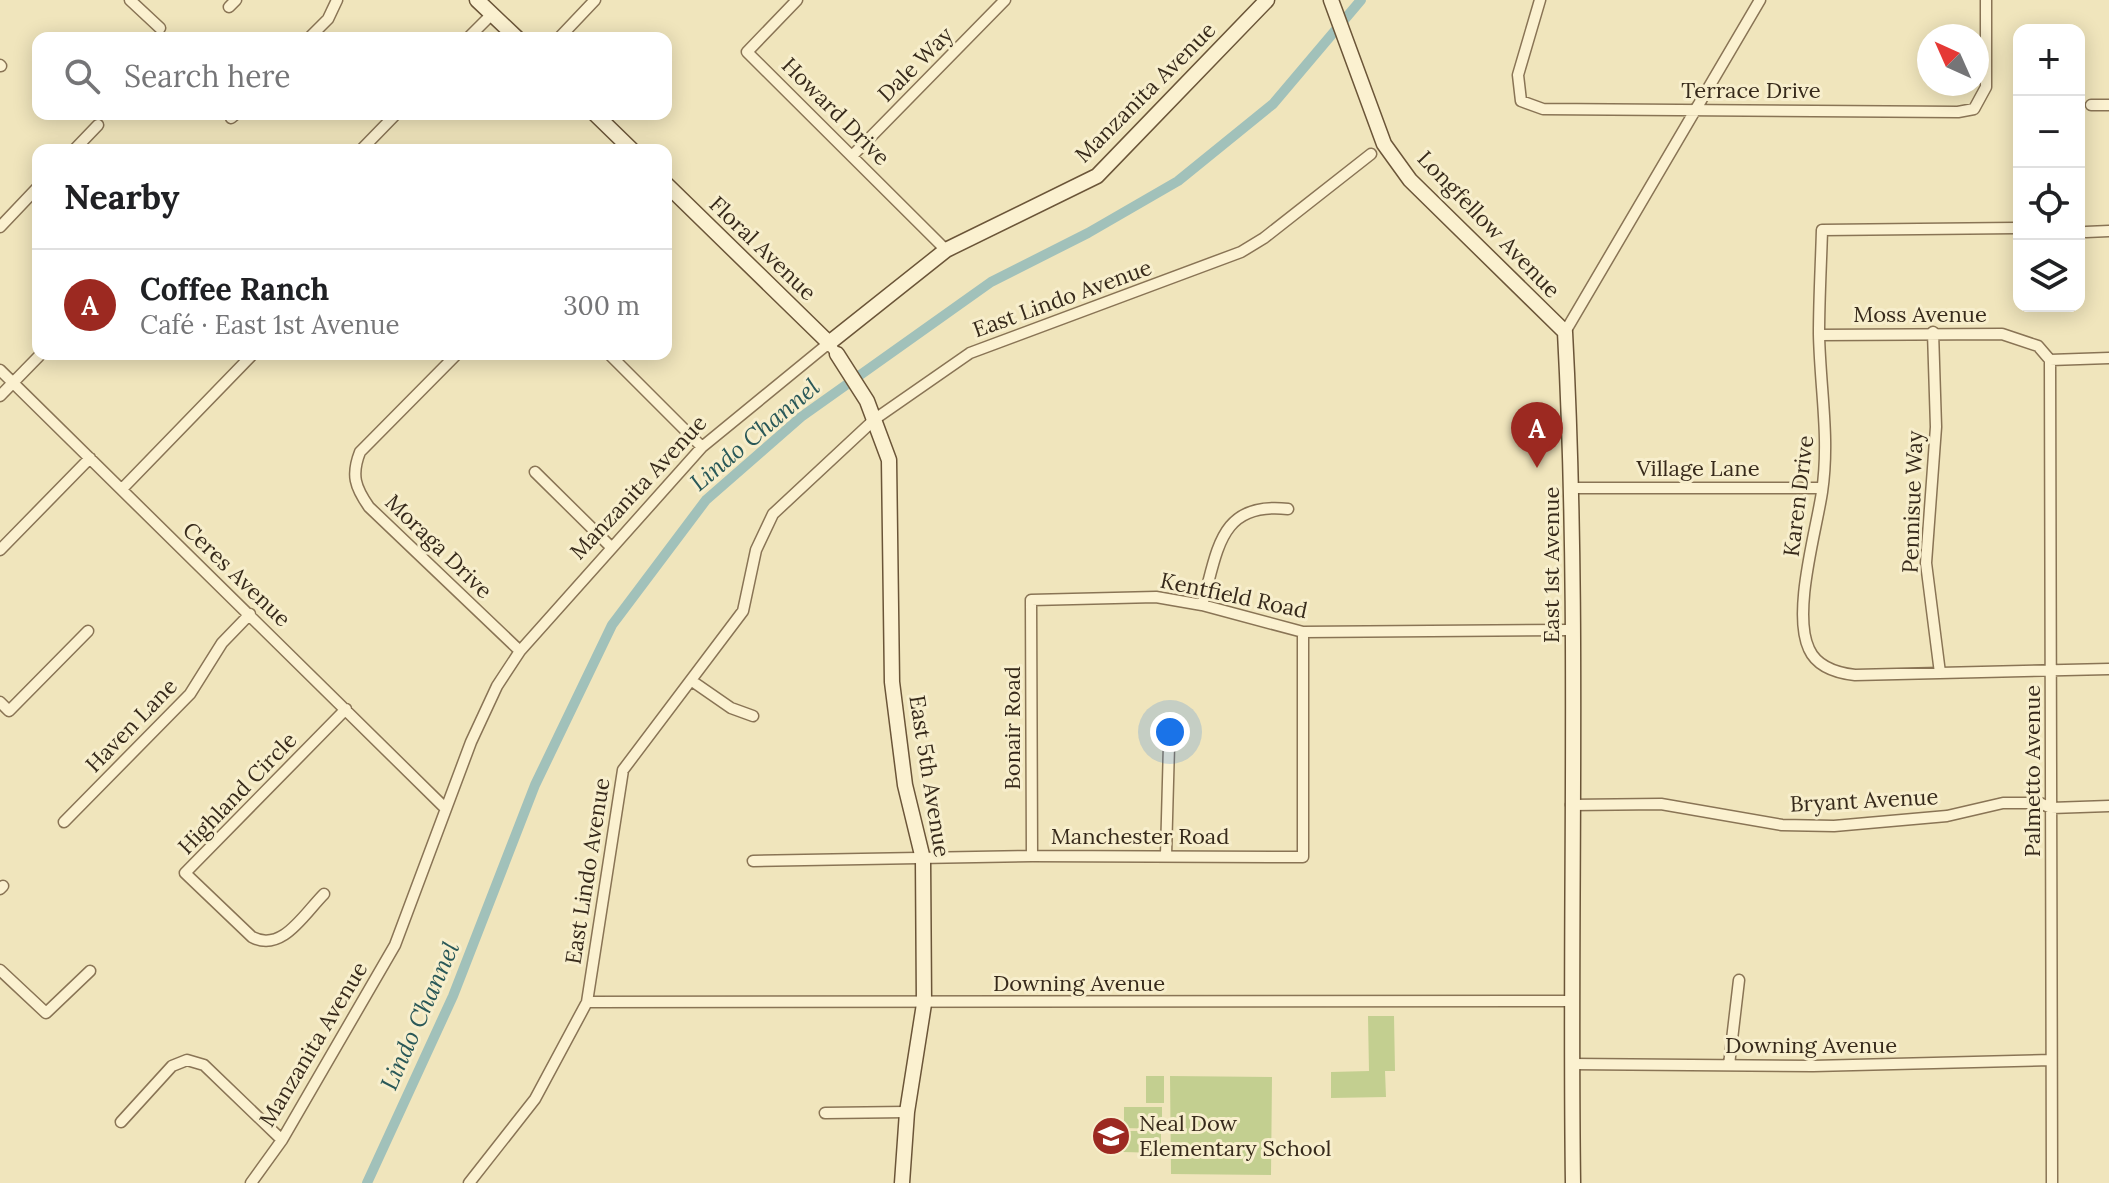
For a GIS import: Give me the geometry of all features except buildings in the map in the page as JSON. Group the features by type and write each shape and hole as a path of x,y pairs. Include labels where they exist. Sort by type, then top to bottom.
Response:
{"street":[{"path":"130,0 160,28"},
{"path":"315,32 328,19 337,0"},
{"path":"477,0 511,32"},
{"path":"565,32 595,0"},
{"name":"Howard Drive","path":"797,0 747,52 946,250"},
{"name":"Dale Way","path":"852,156 1005,0"},
{"name":"Manzanita Avenue","path":"251,1183 282,1140 395,945 444,807 484,712 520,651 702,447 833,349 946,250 1097,176 1267,0"},
{"name":"Longfellow Avenue","path":"1331,0 1384,144 1410,180 1565,332"},
{"name":"Terrace Drive","path":"1540,0 1518,75 1521,101 1543,109 1696,110 1974,109 1986,87 1986,0"},
{"path":"1565,332 1760,0"},
{"path":"474,32 492,14"},
{"path":"2091,105 2109,105"},
{"path":"367,144 390,120"},
{"path":"601,120 626,144"},
{"path":"80,144 98,125"},
{"name":"East Lindo Avenue","path":"469,1183 535,1099 587,1002 619,781 629,760 743,611 756,550 773,514 875,419 970,353 1005,337 1241,252 1264,238 1371,154"},
{"name":"Floral Avenue","path":"672,190 833,349"},
{"path":"0,227 32,193"},
{"name":"Karen Drive","path":"2013,228 1822,230 1819,335 1827,435 1807,580 1804,620 1809,651 1822,664 1840,673 2109,669"},
{"path":"2086,232 2109,231"},
{"name":"East 1st Avenue","path":"1565,332 1574,488 1571,805 1573,1183"},
{"name":"Pennisue Way","path":"1933,332 1936,427 1926,563 1940,673"},
{"name":"Moss Avenue","path":"1819,335 2002,334 2038,346 2050,360"},
{"name":"East 5th Avenue","path":"833,349 867,401 889,460 892,489 892,682 898,736 923,859 924,1004 907,1112 902,1183"},
{"path":"2050,360 2109,358"},
{"path":"0,396 35,360"},
{"path":"122,489 247,360"},
{"name":"Moraga Drive","path":"451,360 360,452 353,471 357,491 369,507 520,651"},
{"path":"615,360 702,447"},
{"name":"Palmetto Avenue","path":"2050,360 2052,1183"},
{"name":"Ceres Avenue","path":"0,370 444,807"},
{"path":"0,550 90,458"},
{"path":"535,472 611,547"},
{"name":"Village Lane","path":"1574,488 1822,488"},
{"path":"1202,605 1230,524 1250,510 1288,509"},
{"name":"Kentfield Road","path":"1031,600 1131,596 1202,605 1303,632 1572,630"},
{"name":"Bonair Road","path":"1031,600 1032,856"},
{"name":"Haven Lane","path":"64,822 190,694 222,643 250,614"},
{"path":"0,702 9,711 88,631"},
{"name":"Manchester Road","path":"753,861 1166,855 1303,857 1303,632"},
{"path":"692,681 731,708 753,716"},
{"name":"Highland Circle","path":"324,894 276,942 264,944 252,937 185,873 346,709"},
{"path":"1166,855 1169,745"},
{"name":"Bryant Avenue","path":"1571,805 1661,804 1782,825 1834,826 1947,816 2003,803 2040,803 2051,808 2109,806"},
{"path":"0,970 46,1013 90,971"},
{"path":"1729,1065 1739,980"},
{"name":"Downing Avenue","path":"587,1002 1571,1001"},
{"path":"121,1122 172,1066 187,1060 204,1065 282,1140"},
{"name":"Downing Avenue","path":"1571,1064 2051,1060"},
{"path":"825,1113 907,1112"}],"green space":[{"path":"1368,1016 1394,1016 1395,1071 1385,1071 1386,1097 1331,1098 1331,1072 1369,1071"},
{"path":"1146,1076 1164,1076 1164,1103 1146,1103"},
{"path":"1170,1076 1272,1077 1271,1175 1171,1174"},
{"path":"1124,1107 1162,1107 1162,1129 1124,1128"},
{"path":"1124,1131 1161,1131 1161,1153 1123,1152"}],"waterway":[{"name":"Lindo Channel","path":"367,1183 453,996 535,785 612,625 706,500 801,417 991,282 1088,233 1178,181 1273,104 1361,0"}],"place":[{"name":"Coffee Ranch","path":"1537,468"},
{"name":"Neal Dow Elementary School","path":"1111,1136"}]}
